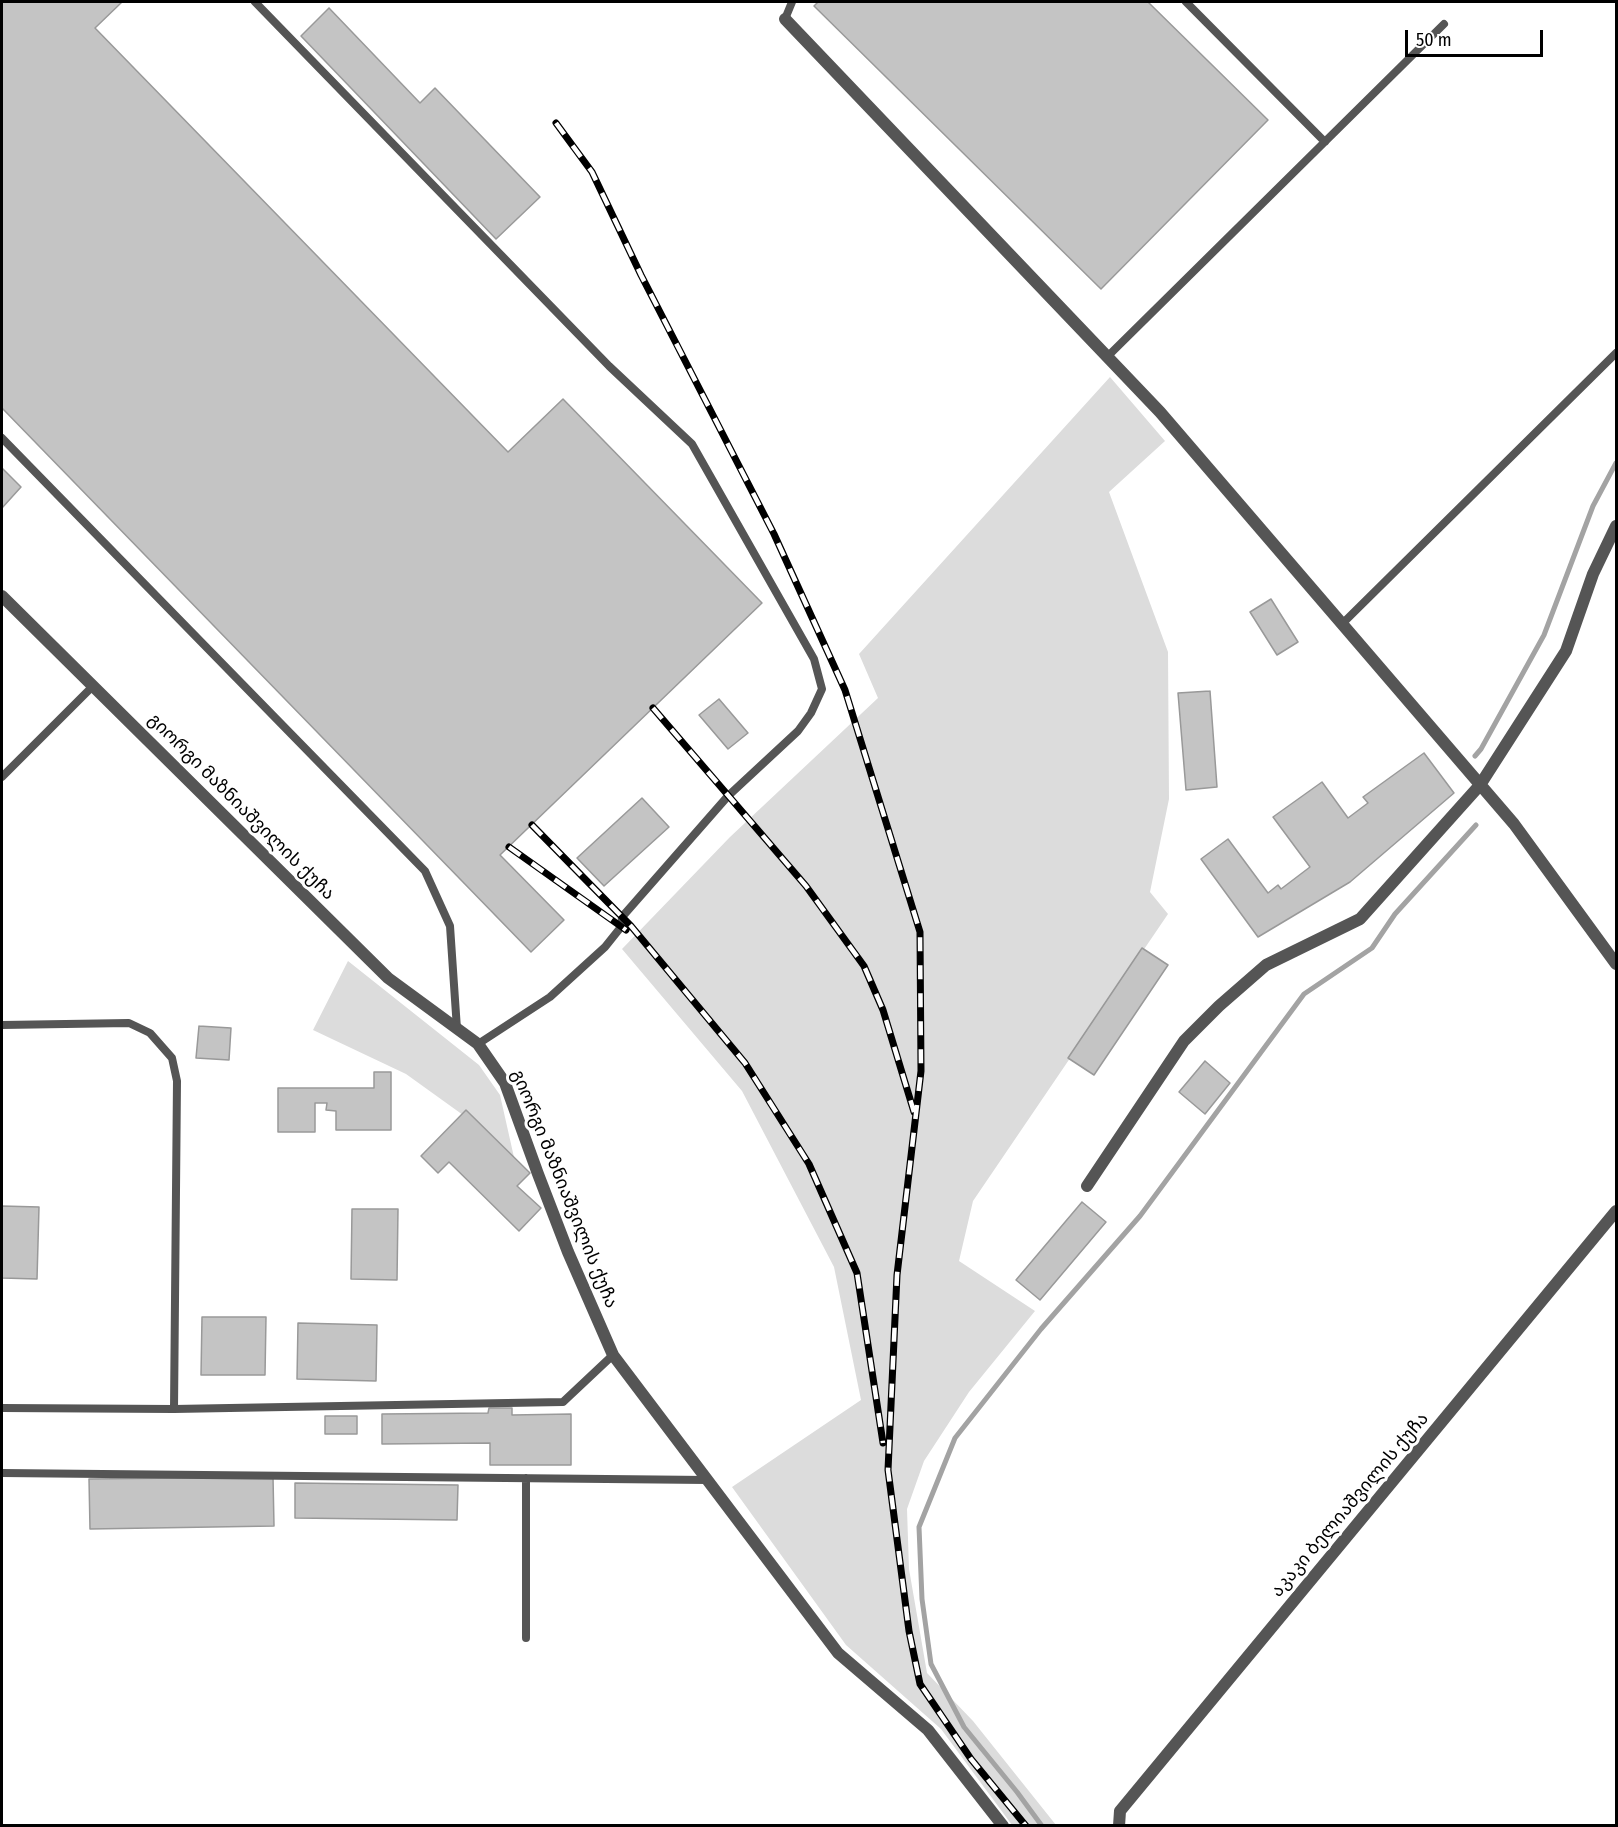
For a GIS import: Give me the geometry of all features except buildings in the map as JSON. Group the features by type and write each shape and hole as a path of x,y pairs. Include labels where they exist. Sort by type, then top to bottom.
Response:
{"street":[{"path":"785,20 1160,412 1514,824 1617,964"},
{"path":"1087,1186 1184,1041 1219,1006 1266,965 1359,919 1480,785 1566,651 1593,574 1617,526"},
{"name":"გიორგი მაზნიაშვილის ქუჩა","path":"2,596 388,978 478,1044 505,1083 568,1252 613,1355 838,1653 928,1730 1003,1826"},
{"name":"აკაკი ბელიაშვილის ქუჩა","path":"1119,1826 1120,1811 1617,1211"}],"lane":[{"path":"255,2 609,366 692,444 814,659 822,689 798,731 728,796 622,917 621,927 605,946 550,997 478,1044"},
{"path":"785,20 792,2"},
{"path":"1186,2 1325,141"},
{"path":"1107,357 1444,24"},
{"path":"1342,624 1617,353"},
{"path":"2,438 425,871 450,926 457,1029"},
{"path":"2,777 93,686"},
{"path":"2,1025 129,1023 150,1033 171,1058 177,1081 174,1408"},
{"path":"2,1408 174,1408 563,1402 613,1355"},
{"path":"2,1473 707,1480"},
{"path":"526,1478 526,1638"}],"shaded area":[{"path":"1110,377 1165,441 1109,492 1168,652 1169,799 1150,892 1168,914 973,1201 959,1261 1035,1311 969,1392 924,1461 907,1509 909,1569 927,1673 973,1721 1056,1825 1012,1825 941,1729 846,1645 732,1487 861,1400 834,1267 742,1091 622,949 730,837 878,698 859,654"},
{"path":"348,961 479,1065 500,1095 520,1184 495,1138 406,1074 313,1030"}],"waterway":[{"path":"1475,756 1544,635 1593,506 1616,463"},
{"path":"1042,1826 964,1727 931,1664 922,1599 919,1527 955,1438 1041,1329 1140,1216 1304,994 1372,948 1395,914 1476,825"}],"railway":[{"path":"556,123 592,172 641,275 774,534 845,690 920,932 921,1071 897,1275 888,1470 909,1631 920,1684 971,1759 1026,1826"},
{"path":"653,708 806,886 864,966 883,1010 914,1112"},
{"path":"532,825 631,926 745,1063 809,1164 857,1273 883,1443"},
{"path":"509,847 626,930"}]}
